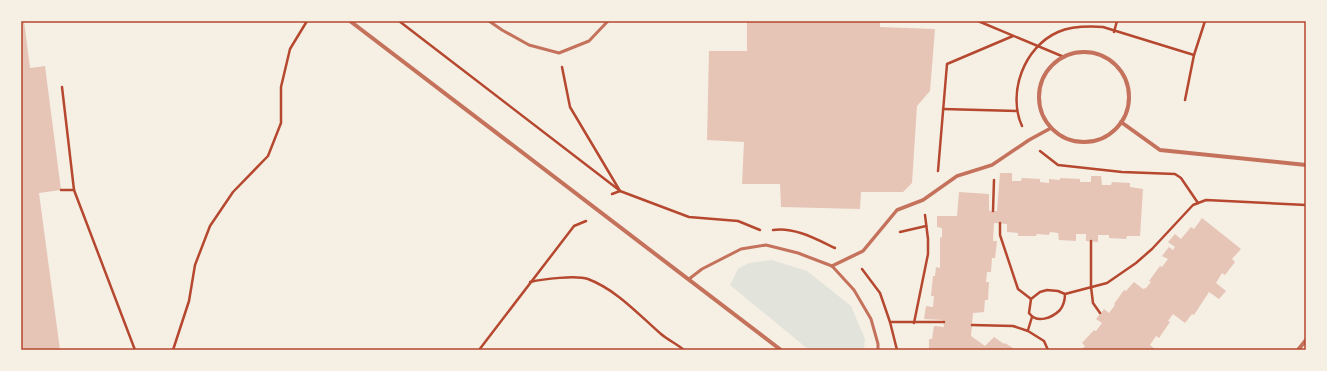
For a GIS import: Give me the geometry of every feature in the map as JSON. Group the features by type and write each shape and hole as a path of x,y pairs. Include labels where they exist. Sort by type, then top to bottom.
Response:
{"street":[{"path":"350,21 781,350"},
{"path":"1077,53 1092,53 1106,58 1117,67 1125,80 1129,94 1127,109 1121,122 1113,132 1101,139 1088,142 1074,141 1061,136 1051,128 1044,116 1040,103 1040,89 1044,76 1053,65 1064,57 1077,53"},
{"path":"1121,122 1160,150 1306,165"},
{"path":"832,266 863,251 897,210 923,200 957,176 992,166 1029,140 1051,128"},
{"path":"1298,350 1306,340"}],"lane":[{"path":"489,21 529,45 559,53 589,41 608,21"},
{"path":"689,279 702,269 741,249 766,246 798,253 832,266 854,290 871,319 878,344 878,350"}],"path":[{"path":"173,350 190,301 195,265 210,226 233,192 268,156 281,122 282,87 290,49 307,21"},
{"path":"399,21 620,191 689,217 738,221 764,232"},
{"path":"978,21 1064,57"},
{"path":"1114,32 1117,21"},
{"path":"1184,100 1194,55 1205,21"},
{"path":"1194,55 1103,28 1088,26 1075,27 1058,32 1048,37 1023,66 1018,88 1017,111 1021,124 1029,140 1040,152 1058,165 1122,172 1175,174 1181,178 1198,203"},
{"path":"936,191 946,64 1013,36"},
{"path":"559,53 570,107 620,191"},
{"path":"62,87 74,190 135,350"},
{"path":"943,109 1017,111"},
{"path":"992,166 994,182 993,211"},
{"path":"61,190 74,190"},
{"path":"612,194 620,191"},
{"path":"914,323 928,254 923,200"},
{"path":"1028,331 1032,318 1029,313 1032,299 1040,292 1047,290 1058,291 1065,294 1107,283 1136,263 1164,237 1193,205 1206,200 1306,205"},
{"path":"479,350 574,226 588,220"},
{"path":"1000,223 1000,234 1018,289 1032,299"},
{"path":"879,231 898,232 926,226"},
{"path":"1091,241 1091,287 1093,303 1100,313"},
{"path":"530,282 546,278 587,278 622,300 663,336 684,350"},
{"path":"1032,318 1044,319 1052,316 1061,309 1064,303 1065,294"},
{"path":"890,322 897,350"},
{"path":"972,325 1013,326 1028,331 1044,341 1048,350"}],"shaded area":[{"path":"772,260 807,271 851,306 865,339 864,350 809,350 730,285 738,269 749,263"}],"building":[{"path":"21,21 24,21 30,68 45,66 61,190 39,193 60,350 21,350"},
{"path":"747,21 880,21 880,27 935,29 930,91 917,106 912,183 903,192 861,192 860,209 781,207 780,184 742,184 744,142 707,140 709,51 747,51"},
{"path":"1000,173 1012,173 1012,181 1021,181 1022,178 1040,179 1040,182 1049,183 1049,179 1060,180 1060,178 1080,179 1080,182 1091,182 1091,176 1101,176 1102,185 1111,185 1112,182 1130,183 1130,187 1143,189 1140,236 1127,236 1126,239 1109,238 1109,235 1098,235 1098,242 1086,241 1086,234 1076,234 1076,241 1059,240 1058,233 1050,232 1049,235 1037,234 1036,236 1018,236 1018,233 1007,232 1007,224 994,223 993,241 997,241 995,258 992,258 991,272 987,272 986,282 989,282 988,300 985,300 984,312 973,313 971,336 985,346 994,337 1016,350 929,350 929,339 932,339 934,326 944,327 943,320 924,319 926,306 933,307 934,296 931,296 933,276 935,276 936,267 940,268 940,238 942,237 942,228 937,227 937,216 957,216 959,192 989,194 989,211 997,211"},
{"path":"1202,218 1241,249 1232,259 1235,262 1225,275 1222,273 1216,283 1226,291 1219,299 1209,292 1194,315 1192,314 1185,323 1173,314 1168,321 1170,322 1159,338 1156,336 1150,345 1156,350 1081,350 1085,346 1082,343 1094,330 1096,331 1102,323 1096,319 1104,309 1109,313 1124,290 1126,291 1134,282 1143,289 1146,288 1151,282 1149,281 1160,266 1162,267 1168,259 1162,256 1169,247 1173,250 1175,247 1168,242 1175,234 1181,239 1191,227 1194,229"}]}
